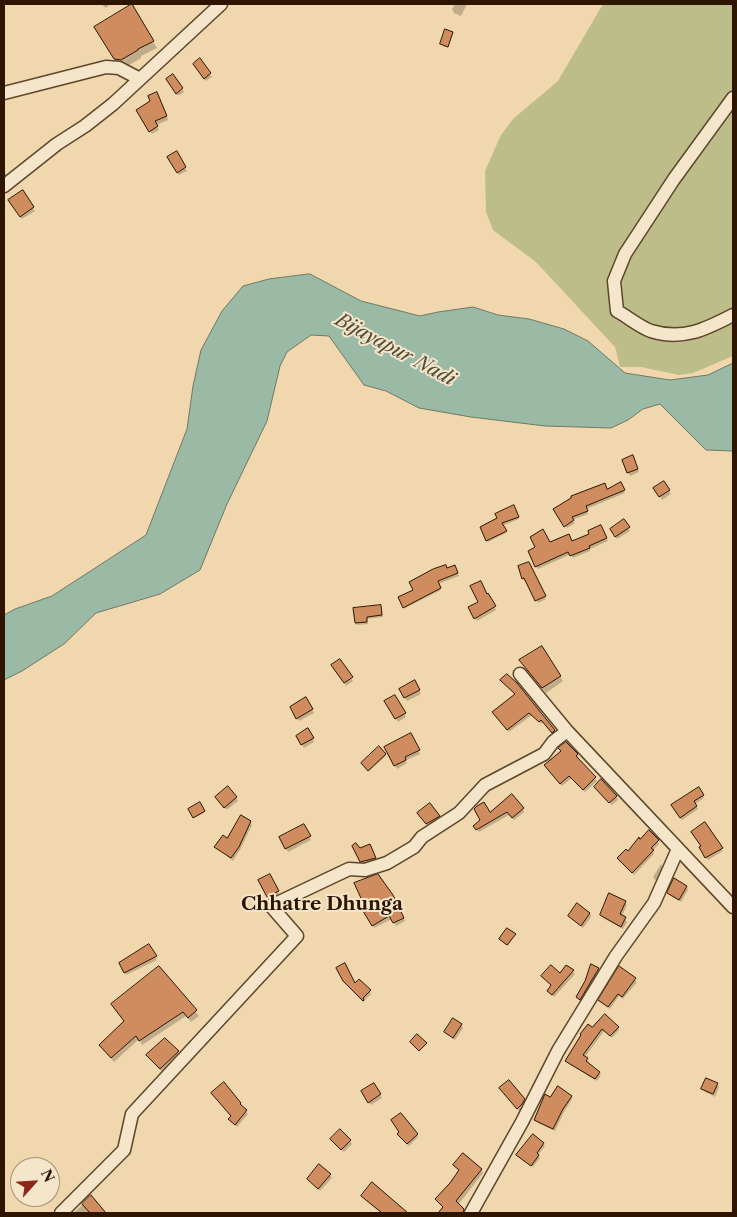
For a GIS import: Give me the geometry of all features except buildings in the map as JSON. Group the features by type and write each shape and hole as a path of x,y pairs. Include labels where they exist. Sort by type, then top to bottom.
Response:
{"street":[{"path":"4,186 57,144 99,115 220,4"},
{"path":"4,93 106,67 119,68 140,79"},
{"path":"733,98 674,179 625,254 614,281 617,311 650,331 678,335 699,332 733,316"},
{"path":"520,674 567,731 733,907"},
{"path":"61,1213 124,1150 132,1114 298,936 271,906 349,869 365,870 387,862 414,847 422,837 459,813 485,785 544,754 553,742 567,731"},
{"path":"471,1213 522,1122 558,1051 616,956 654,903 678,849"}],"green space":[{"path":"603,4 733,4 733,356 693,373 679,375 641,367 620,367 615,347 536,262 493,230 486,212 485,171 501,135 513,119 558,81"}],"water":[{"name":"Bijayapur Nadi","path":"310,274 361,301 420,316 473,307 498,315 529,319 564,329 588,341 625,373 670,380 708,375 733,363 733,451 706,450 660,404 643,409 628,420 611,428 545,426 471,417 419,408 386,391 364,385 329,336 311,335 287,352 280,366 267,421 227,504 200,570 160,594 96,613 64,644 22,671 4,680 4,615 15,609 52,596 146,535 187,429 193,386 201,350 222,311 243,286 269,279"}],"district":[{"name":"Chhatre Dhunga","path":"322,905"}]}
